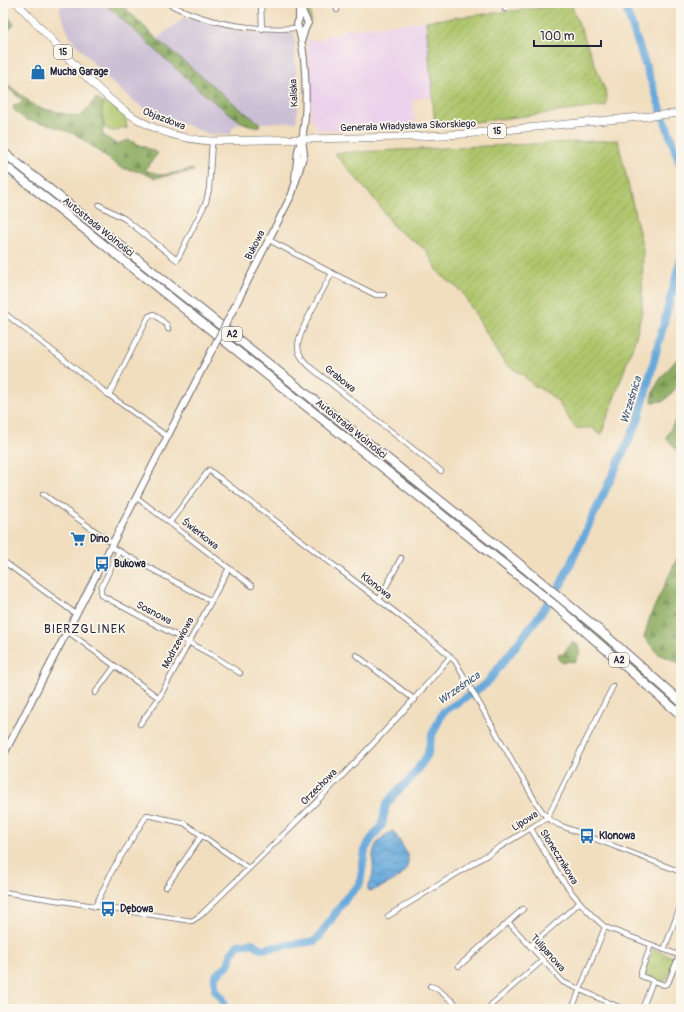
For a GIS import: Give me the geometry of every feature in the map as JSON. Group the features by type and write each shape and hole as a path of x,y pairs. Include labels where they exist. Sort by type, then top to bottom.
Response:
{"highway":[{"name":"Autostrada Wolności","path":"3,152 548,587 681,702"},
{"name":"Autostrada Wolności","path":"3,164 556,606 681,715"}],"main road":[{"name":"Objazdowa","path":"17,3 104,95 124,111 145,124 167,133 188,138 212,141 302,139"},
{"path":"299,3 300,19 302,28 308,23 300,19"},
{"name":"Kaliska","path":"302,28 301,45 305,108 302,139"},
{"name":"Generała Władysława Sikorskiego","path":"302,139 465,134 680,113"},
{"name":"Bukowa","path":"168,437 269,240 294,186 304,154 302,139"},
{"path":"3,756 168,437"}],"street":[{"path":"167,3 206,20 223,25 262,29 302,28"},
{"path":"261,3 262,29"},
{"path":"337,3 337,10"},
{"path":"505,3 505,9"},
{"path":"533,5 547,3"},
{"path":"289,29 300,19"},
{"path":"99,205 125,219 177,260 206,202 209,189 212,141"},
{"path":"269,240 376,295 384,295"},
{"name":"Grabowa","path":"332,273 300,335 298,346 300,356 310,367 441,472"},
{"path":"3,312 109,394 168,437"},
{"path":"109,394 149,316 154,314 167,325 168,329"},
{"name":"Klonowa","path":"170,522 209,470 379,600 455,661 537,804 547,818 559,825 681,872"},
{"path":"43,494 119,551 211,601"},
{"name":"Świerkowa","path":"136,497 252,586"},
{"name":"Sosnowa","path":"119,551 101,588 101,595 189,642 240,673"},
{"path":"379,600 401,558"},
{"path":"3,561 76,614"},
{"name":"Modrzewiowa","path":"140,724 159,698 229,568"},
{"path":"67,631 159,698"},
{"path":"356,655 415,700"},
{"name":"Orzechowa","path":"95,906 192,921 201,915 322,797 415,700 450,657"},
{"path":"96,693 115,666"},
{"name":"Lipowa","path":"388,916 547,818 613,686"},
{"path":"3,892 95,906 113,869 147,815 184,823 248,868"},
{"name":"Słonecznikowa","path":"531,829 556,872 579,903 605,927 680,956 668,983 664,985 653,981"},
{"path":"166,887 202,835"},
{"path":"530,946 579,903"},
{"path":"664,950 681,905"},
{"path":"459,966 523,909"},
{"name":"Tulipanowa","path":"508,922 563,982 579,991 623,1009"},
{"path":"572,1009 605,927"},
{"path":"642,1009 653,981 641,976 641,972 652,945"},
{"path":"491,1005 542,960"},
{"path":"430,986 462,1009"}],"shaded area":[{"path":"64,3 104,3 204,94 241,122 232,128 231,134 209,134 150,111 138,104 111,82 70,37 59,9"},
{"path":"185,17 250,33 294,33 298,109 296,122 260,123 244,112 157,39"},
{"path":"426,21 433,97 413,98 415,128 318,130 311,118 307,40 324,41 324,36 343,34 342,30"}],"green space":[{"path":"104,3 120,3 157,39 244,112 260,123 258,128 241,122 204,94"},
{"path":"302,4 310,5 311,21 303,9"},
{"path":"571,4 607,95 606,106 435,127 426,21"},
{"path":"3,8 14,25 3,36"},
{"path":"5,82 36,107 80,117 96,98 104,104 102,112 102,134 116,144 129,140 158,153 146,169 147,171 163,175 193,169 194,171 155,178 141,172 121,168 75,134 47,124 26,120 13,108 14,105 22,102 22,100 3,84"},
{"path":"108,103 125,116 127,129 122,127 114,131 105,128 101,110 104,104"},
{"path":"618,140 643,250 642,311 636,337 601,435 595,431 594,428 575,428 558,402 548,393 533,385 523,375 505,364 462,292 440,274 425,249 395,228 376,201 334,153"},
{"path":"3,156 219,328 218,331 3,160"},
{"path":"225,332 546,589 544,592 223,336"},
{"path":"679,356 681,356 681,386 680,384 664,401 652,402 658,382"},
{"path":"681,400 681,454 666,438 677,417 678,403"},
{"path":"681,550 681,664 658,654 644,637 650,616"},
{"path":"560,601 681,706 681,712 558,604"},
{"path":"572,642 578,645 580,652 575,662 569,661 563,663 558,659 559,654 562,655"},
{"path":"653,949 675,958 666,980 662,982 646,975 645,971"}],"water":[{"path":"392,831 395,833 406,853 408,865 405,871 395,880 372,891 368,890 368,885 372,878 373,858 376,844"}],"waterway":[{"name":"Wrześnica","path":"624,3 681,167"},
{"name":"Wrześnica","path":"225,1009 223,999 215,990 215,976 228,965 232,952 238,945 252,943 262,949 315,941 319,937 346,898 360,884 365,850 371,839 382,825 386,805 395,793 409,781 427,756 432,735 443,712 486,684 539,616 561,584 638,421 681,258"}],"place":[{"name":"Mucha Garage","path":"38,72"},
{"name":"Dino","path":"78,539"},
{"name":"Bukowa","path":"102,564"},
{"name":"Klonowa","path":"587,836"},
{"name":"Dębowa","path":"108,909"}],"district":[{"name":"BIERZGLINEK","path":"85,629"}]}
